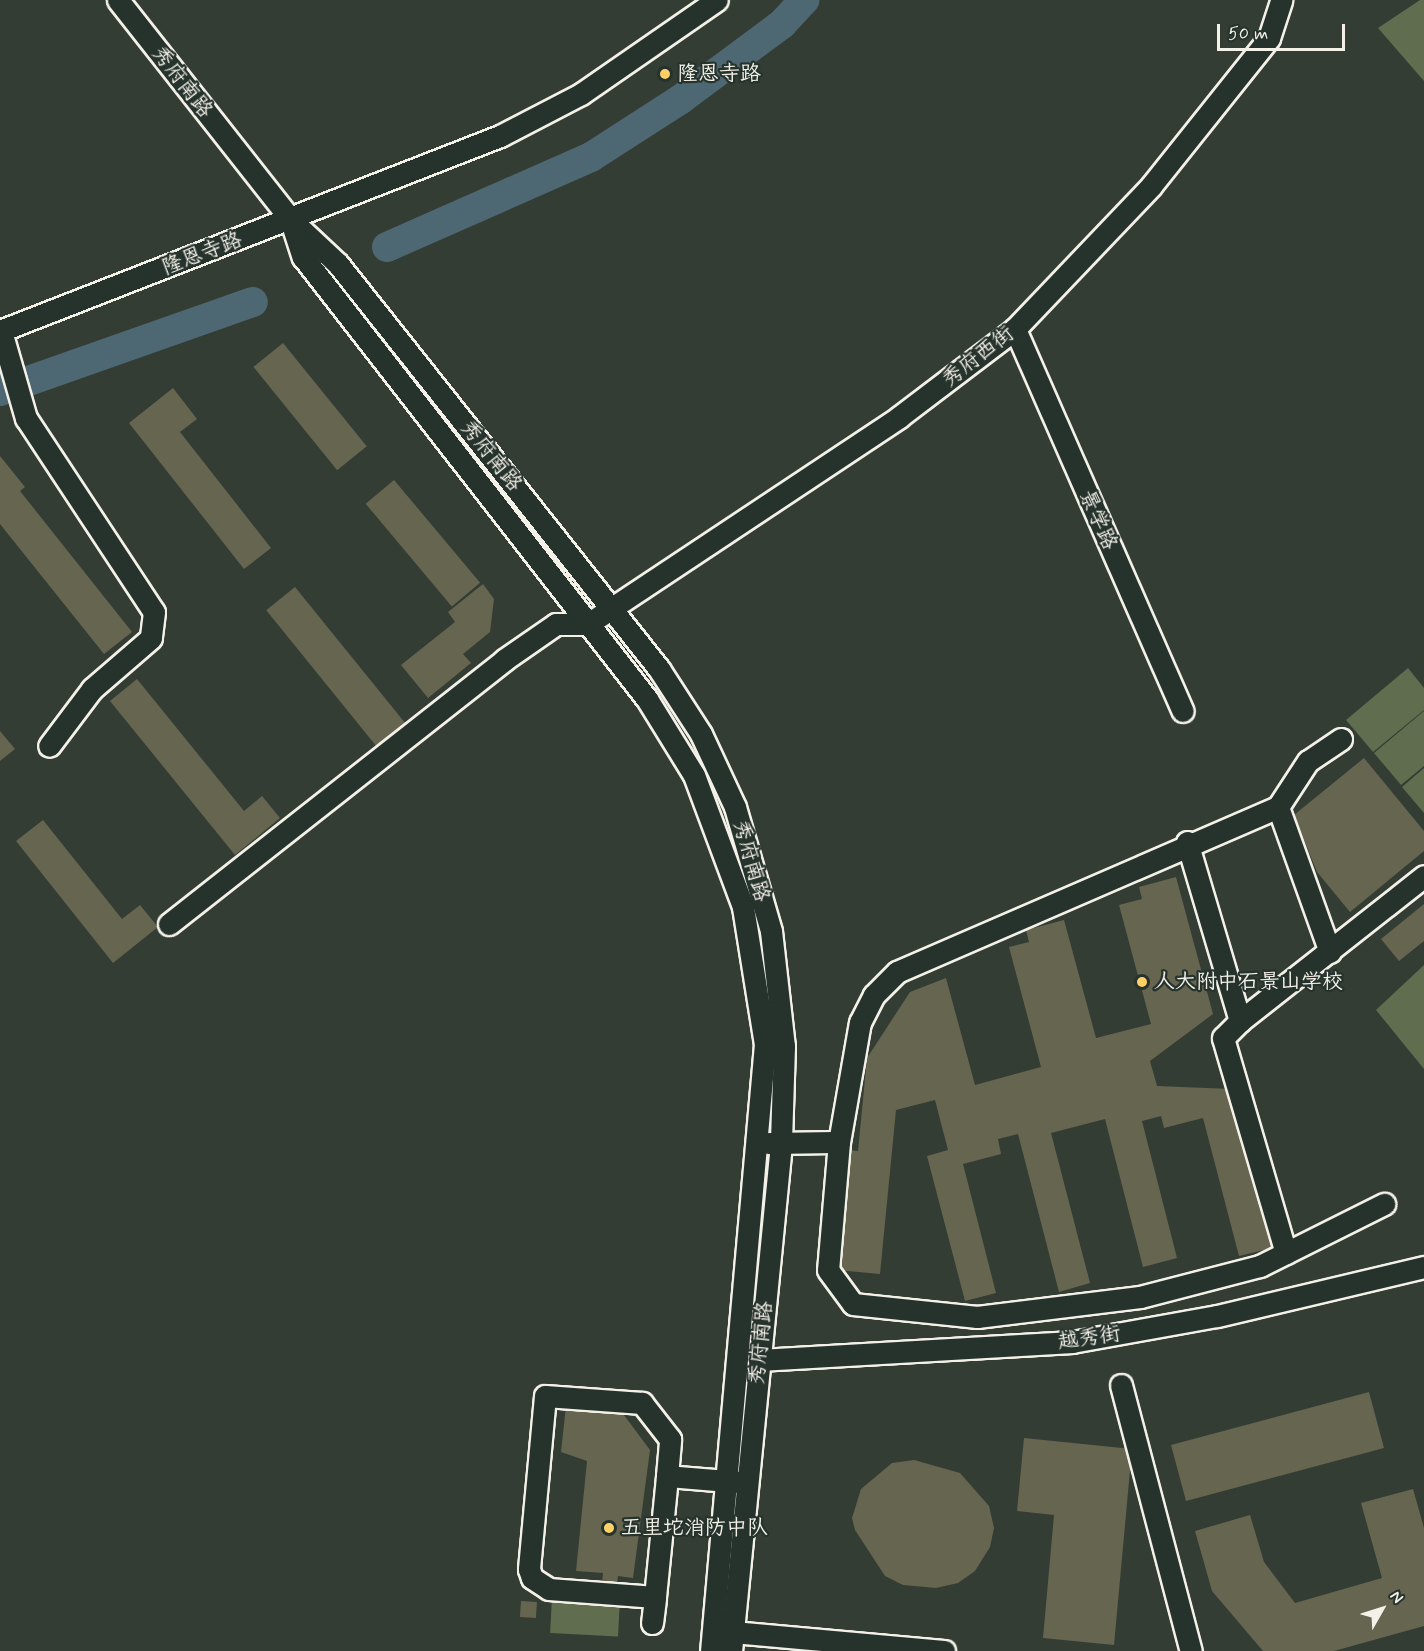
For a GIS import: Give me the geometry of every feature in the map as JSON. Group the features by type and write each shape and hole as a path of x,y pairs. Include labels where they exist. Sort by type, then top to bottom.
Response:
{"street":[{"name":"秀府南路","path":"118,0 291,220 338,264 612,608 701,734 735,807 771,931 784,1046 781,1144 759,1360 736,1482 711,1651"},
{"name":"隆恩寺路","path":"2,336 542,116 652,49 717,0"},
{"name":"秀府西街","path":"588,624 899,417 1015,329 1151,186 1269,38 1281,0"},
{"name":"秀府南路","path":"291,220 303,257 647,699 694,775 721,838 743,907 765,1044 736,1482 732,1641"},
{"name":"景学路","path":"1015,329 1183,711"},
{"path":"2,336 26,418 154,612 151,638 92,689 49,746"},
{"path":"169,924 504,660 556,624 588,624"},
{"path":"1341,739 1308,760 1278,807 1187,842 897,972 874,995 860,1022 839,1142 828,1270 853,1304 989,1316 1140,1297 1260,1266 1384,1204"},
{"path":"1278,807 1330,952"},
{"path":"1187,842 1240,1021"},
{"path":"1286,1253 1223,1038 1240,1021 1424,876"},
{"path":"759,1142 781,1144 839,1142"},
{"name":"越秀街","path":"759,1360 1072,1342 1250,1309 1418,1266"},
{"path":"1121,1385 1191,1651"},
{"path":"652,1623 655,1597 667,1476 670,1439 642,1403 545,1396 529,1569 532,1578 549,1589 655,1597"},
{"path":"667,1476 736,1482"},
{"path":"732,1641 944,1651"}],"green space":[{"path":"1420,0 1424,0 1424,81 1378,28"},
{"path":"1408,668 1424,688 1424,710 1373,752 1346,720"},
{"path":"1424,711 1424,766 1401,785 1374,753"},
{"path":"1424,768 1424,813 1402,787"},
{"path":"1424,965 1424,1069 1376,1010"},
{"path":"552,1597 620,1601 618,1637 550,1633"}],"building":[{"path":"283,343 367,446 337,470 253,367"},
{"path":"173,388 197,419 180,432 271,548 244,569 129,423"},
{"path":"0,456 25,487 20,491 132,632 104,654 0,524"},
{"path":"394,480 480,583 452,606 366,504"},
{"path":"483,584 494,599 490,632 463,654 471,663 428,698 401,665 455,622 448,612"},
{"path":"295,587 405,723 376,746 266,610"},
{"path":"137,679 244,811 262,796 280,818 235,855 110,701"},
{"path":"0,731 15,749 0,761"},
{"path":"1364,758 1424,831 1424,851 1350,912 1317,872 1294,815"},
{"path":"43,820 122,919 140,905 158,927 113,963 16,841"},
{"path":"1176,877 1213,1014 1150,1061 1157,1086 1231,1089 1272,1248 1239,1256 1203,1118 1164,1128 1161,1116 1142,1121 1177,1258 1143,1267 1105,1119 1051,1133 1090,1283 1059,1292 1018,1134 998,1139 1001,1154 963,1164 996,1293 965,1301 927,1156 948,1150 935,1100 896,1110 880,1274 837,1270 849,1150 858,1151 867,1058 910,992 946,978 975,1085 1041,1067 1009,947 1029,942 1026,930 1064,920 1096,1038 1151,1024 1119,905 1142,899 1139,887"},
{"path":"1424,904 1424,941 1399,961 1381,939"},
{"path":"1369,1392 1384,1448 1186,1501 1171,1445"},
{"name":"五里坨消防中队","path":"566,1406 621,1411 650,1450 633,1578 618,1576 617,1586 602,1584 603,1573 576,1571 587,1461 561,1452"},
{"path":"1024,1438 1132,1449 1114,1645 1043,1638 1054,1515 1017,1511"},
{"path":"914,1460 960,1473 989,1506 994,1528 990,1547 975,1571 958,1583 936,1588 903,1585 885,1576 855,1530 852,1518 861,1489 892,1463"},
{"path":"1413,1489 1424,1528 1424,1626 1334,1651 1263,1651 1212,1591 1195,1531 1250,1515 1264,1562 1295,1603 1382,1578 1361,1503"},
{"path":"521,1601 537,1602 536,1618 520,1617"}],"waterway":[{"path":"387,247 591,157 681,99 782,24 804,0"},
{"path":"0,391 253,302"}],"place":[{"name":"隆恩寺路","path":"665,74"},
{"name":"人大附中石景山学校","path":"1142,982"},
{"name":"五里坨消防中队","path":"609,1528"}]}
